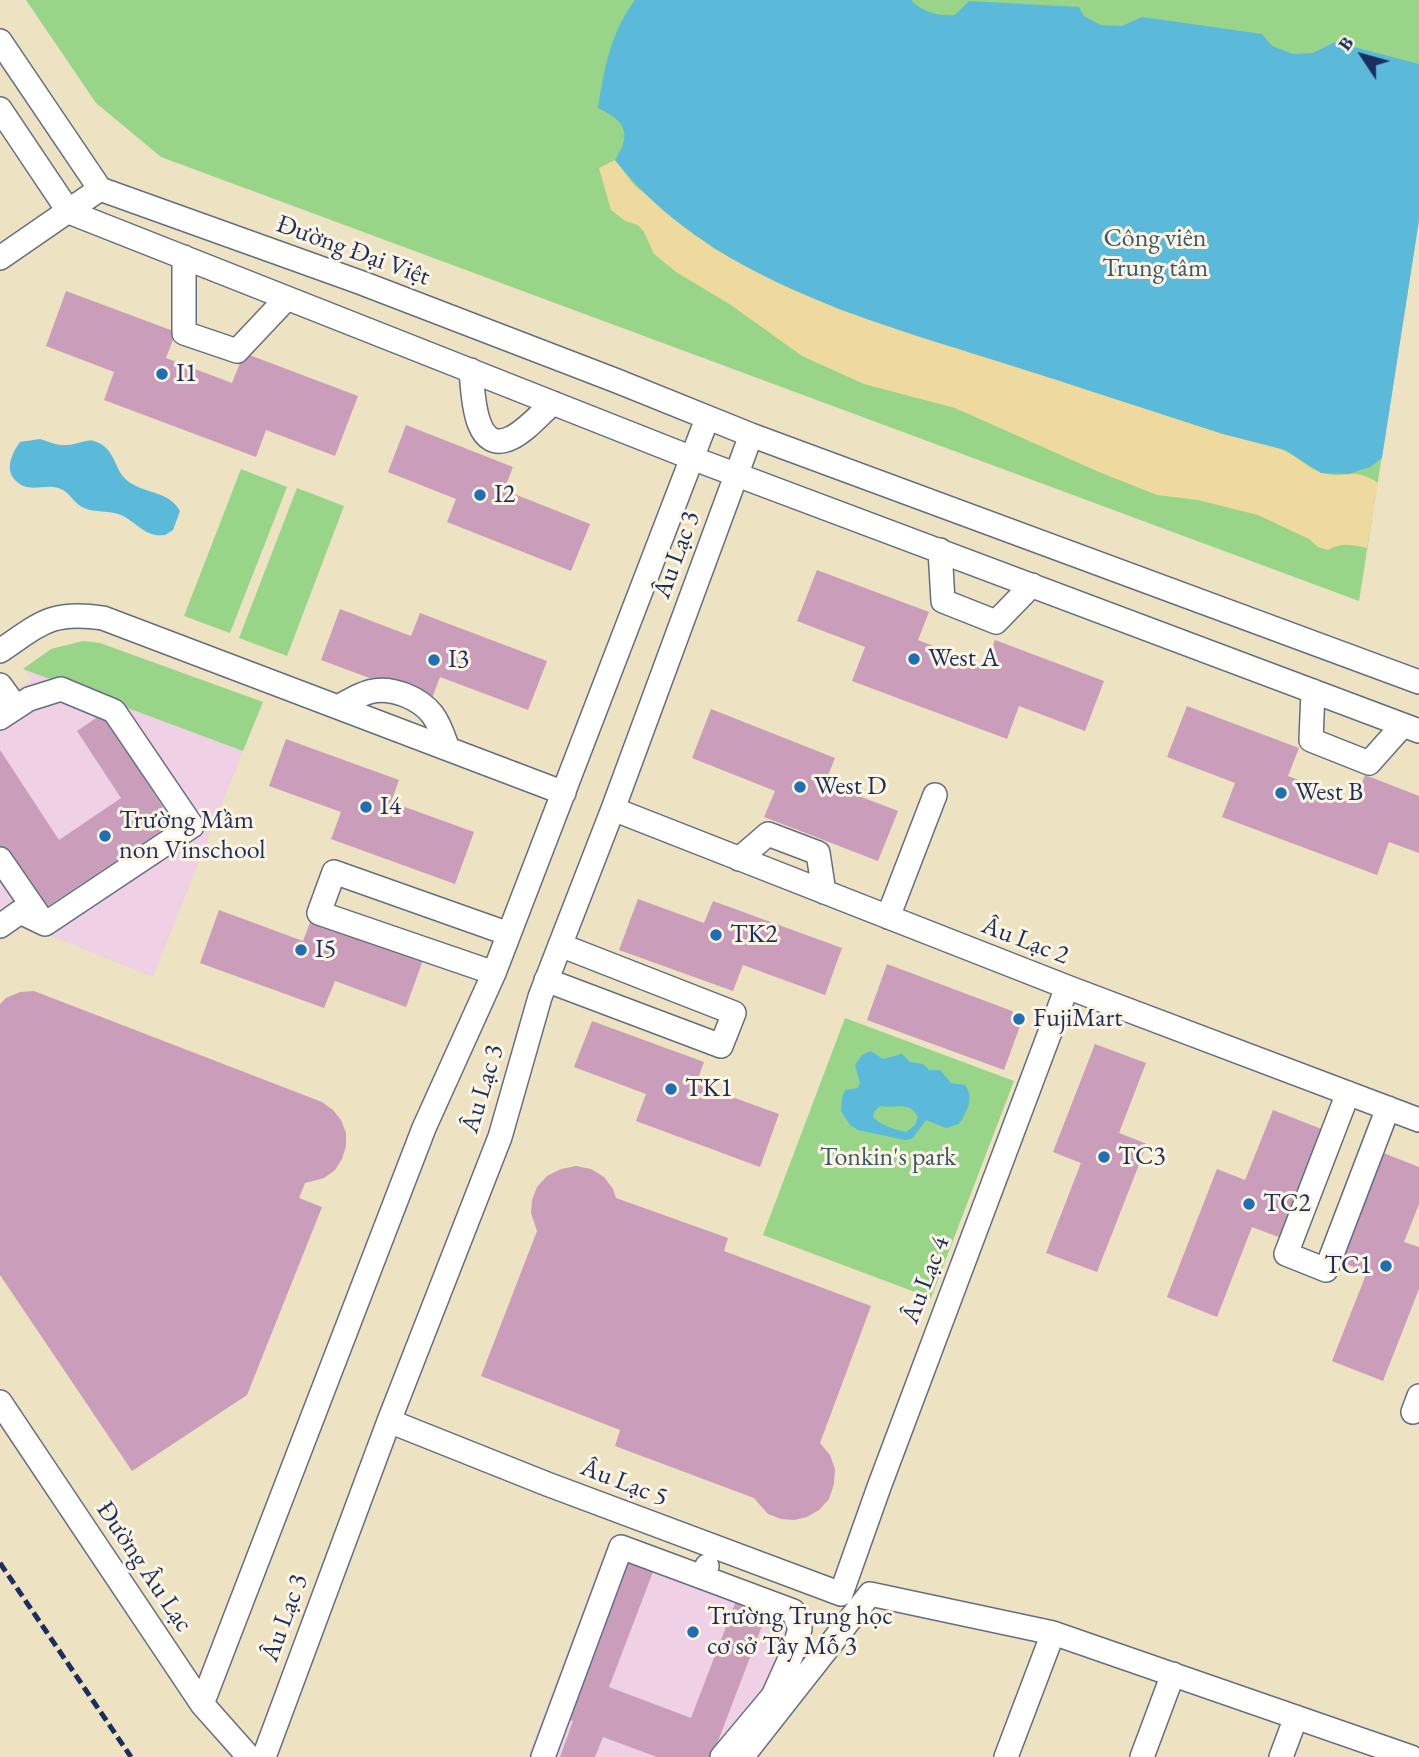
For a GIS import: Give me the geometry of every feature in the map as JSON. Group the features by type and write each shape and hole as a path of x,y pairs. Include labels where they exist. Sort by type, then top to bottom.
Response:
{"street":[{"path":"0,41 100,189 0,258"},
{"path":"0,109 69,212 692,458 940,550 1411,728 1370,763 1311,740 1313,691"},
{"name":"Đường Đại Việt","path":"100,189 375,288 608,377 707,419 1419,682"},
{"path":"184,257 184,333 237,351 287,298"},
{"path":"471,370 477,421 484,433 496,440 503,441 517,435 553,403"},
{"name":"Âu Lạc 3","path":"202,1704 432,1107 494,973 707,419"},
{"name":"Âu Lạc 3","path":"264,1757 389,1421 500,1137 546,980 613,810 751,435"},
{"path":"940,550 943,601 996,622 1032,585"},
{"path":"0,651 43,623 64,615 93,617 564,793"},
{"path":"0,685 8,713 29,699 61,689 114,710 192,826 45,924"},
{"path":"338,707 373,690 397,692 413,699 432,713 448,749"},
{"path":"888,917 935,795"},
{"name":"Âu Lạc 2","path":"613,810 1067,987 1419,1120"},
{"path":"739,859 768,834 818,853 824,892"},
{"path":"0,859 45,924"},
{"path":"494,973 319,913 334,872 509,934"},
{"path":"0,926 20,912 45,924"},
{"path":"546,980 721,1046 734,1013 560,945"},
{"name":"Âu Lạc 4","path":"841,1594 1067,987"},
{"path":"1349,1093 1286,1254 1326,1269 1388,1108"},
{"name":"Đường Âu Lạc","path":"0,1402 202,1704 249,1757"},
{"name":"Âu Lạc 5","path":"389,1421 841,1594"},
{"path":"543,1757 621,1546 793,1611 800,1629 773,1696 722,1757"},
{"path":"702,1577 715,1546"},
{"path":"742,1757 870,1594 1054,1633 1411,1757"},
{"path":"1006,1757 1054,1633"},
{"path":"1142,1757 1173,1674"},
{"path":"1281,1757 1296,1717"}],"shaded area":[{"name":"Trường Mầm non Vinschool","path":"23,669 243,751 153,977 17,922 0,933 0,701 32,679"},
{"name":"Trường Trung học cơ sở Tây Mỗ 3","path":"611,1535 819,1611 804,1654 726,1757 528,1757"}],"green space":[{"name":"Công viên Trung tâm","path":"26,0 1419,0 1419,220 1359,601 161,157 96,103"},
{"path":"241,469 287,487 230,633 184,616"},
{"path":"297,488 344,506 287,656 239,638"},
{"path":"83,641 100,643 263,702 243,751 23,669 51,649"},
{"name":"Tonkin's park","path":"845,1018 1014,1081 931,1298 763,1235"}],"sand":[{"path":"615,160 634,185 713,248 759,273 838,309 1223,434 1272,446 1320,472 1335,475 1354,474 1369,478 1378,483 1367,548 1343,545 1328,550 1258,515 1198,500 1157,495 955,408 864,384 802,356 731,305 676,272 654,254 638,225 625,221 611,210 599,168"}],"water":[{"path":"635,0 911,0 926,11 949,15 955,15 969,1 1079,7 1084,16 1101,25 1122,26 1142,17 1262,34 1272,46 1293,54 1313,53 1335,42 1419,64 1419,220 1382,458 1370,467 1348,474 1321,473 1285,450 1223,434 895,329 791,289 741,264 695,235 652,201 615,160 623,143 623,129 615,118 598,108 614,38"},
{"path":"40,439 60,445 84,441 101,444 111,454 120,472 129,482 164,496 175,505 180,511 173,530 165,535 152,534 121,515 84,508 66,492 57,488 21,485 10,472 12,456 20,442"},
{"path":"871,1051 883,1059 902,1054 910,1062 923,1064 929,1070 940,1070 951,1083 965,1085 970,1100 959,1124 946,1128 926,1120 912,1139 905,1140 858,1130 850,1125 841,1111 842,1098 845,1090 857,1088 860,1083 855,1065 862,1055","holes":["880,1106 902,1106 911,1109 918,1117 915,1125 906,1132 879,1122 873,1117 874,1112"]}],"building":[{"name":"I1","path":"66,291 176,332 166,358 232,383 244,353 358,396 335,456 266,430 256,457 104,400 114,372 46,346"},
{"name":"I2","path":"406,425 513,467 504,490 590,524 571,571 447,522 456,499 388,472"},
{"name":"West A","path":"817,570 929,612 918,640 985,666 995,640 1104,681 1085,731 1019,706 1007,739 852,681 865,647 797,621"},
{"name":"I3","path":"340,609 411,636 420,613 547,661 528,710 440,677 431,701 321,660"},
{"name":"West B","path":"1187,706 1299,748 1288,776 1355,801 1365,775 1419,796 1419,853 1389,842 1377,875 1222,817 1235,783 1167,757"},
{"name":"West D","path":"711,709 835,758 825,783 898,811 878,861 764,817 775,791 692,758"},
{"path":"102,714 163,807 160,809 170,825 45,908 31,894 0,847 0,750 59,840 121,798 77,731"},
{"name":"I4","path":"286,739 399,780 391,802 474,832 455,884 331,839 341,812 269,786"},
{"name":"TK2","path":"638,899 704,923 713,901 842,948 825,995 743,965 733,991 619,950"},
{"name":"I5","path":"219,910 303,941 311,920 423,960 406,1007 335,981 324,1008 200,963"},
{"path":"887,964 1012,1011 1020,1026 1004,1070 867,1020"},
{"path":"34,991 322,1102 341,1120 346,1133 346,1146 335,1170 324,1178 305,1183 299,1198 322,1207 247,1395 132,1471 0,1275 0,1004 20,992"},
{"name":"TK1","path":"592,1021 704,1062 696,1084 779,1114 760,1167 636,1121 646,1094 574,1067"},
{"name":"TC3","path":"1095,1044 1146,1063 1119,1133 1147,1144 1097,1272 1046,1253 1081,1163 1053,1152"},
{"name":"TC2","path":"1273,1110 1324,1130 1281,1238 1252,1227 1217,1317 1167,1297 1217,1169 1245,1180"},
{"name":"TC1","path":"1381,1152 1419,1167 1419,1204 1404,1242 1419,1247 1419,1289 1383,1381 1332,1361 1367,1272 1338,1261"},
{"path":"576,1166 591,1169 604,1177 616,1198 728,1238 724,1251 871,1306 820,1443 830,1455 835,1469 829,1499 819,1510 794,1520 768,1514 754,1498 615,1446 620,1430 481,1376 537,1231 531,1213 537,1187 547,1176"},
{"path":"628,1553 656,1564 609,1687 691,1718 739,1593 770,1605 712,1757 657,1757 603,1737 595,1757 560,1757 573,1721 565,1719"}],"railway":[{"path":"0,1563 131,1757"}],"place":[{"name":"I1","path":"162,374"},
{"name":"I2","path":"480,495"},
{"name":"West A","path":"914,659"},
{"name":"I3","path":"434,660"},
{"name":"West D","path":"800,787"},
{"name":"West B","path":"1281,793"},
{"name":"I4","path":"366,807"},
{"name":"Trường Mầm non Vinschool","path":"105,836"},
{"name":"TK2","path":"716,935"},
{"name":"I5","path":"301,950"},
{"name":"FujiMart","path":"1019,1019"},
{"name":"TK1","path":"671,1089"},
{"name":"TC3","path":"1104,1157"},
{"name":"TC2","path":"1249,1204"},
{"name":"TC1","path":"1386,1266"},
{"name":"Trường Trung học cơ sở Tây Mỗ 3","path":"693,1632"}]}
